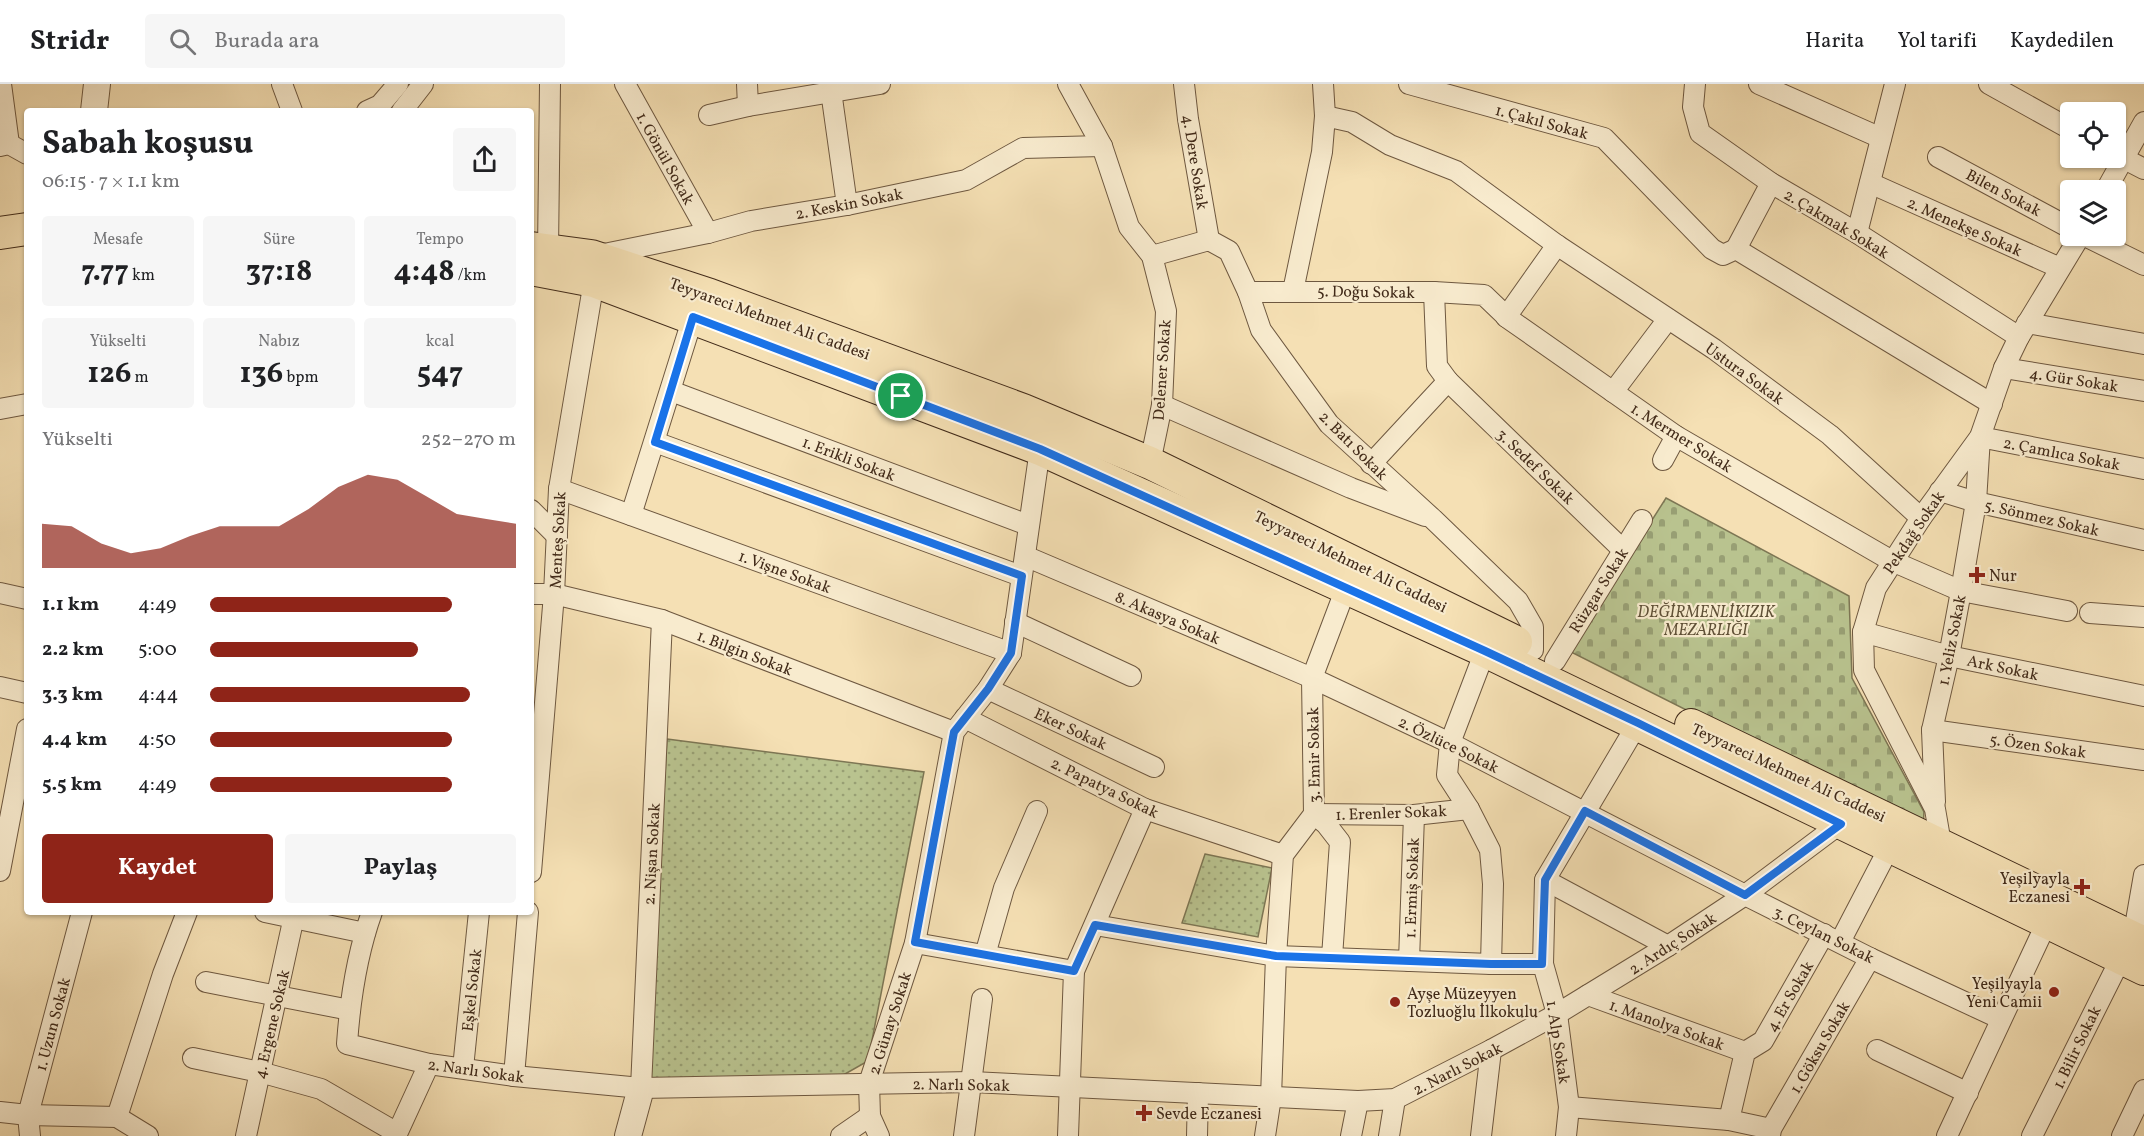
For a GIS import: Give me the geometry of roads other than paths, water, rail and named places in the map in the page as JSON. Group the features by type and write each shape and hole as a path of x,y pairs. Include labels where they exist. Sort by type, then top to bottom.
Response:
{"main road":[{"path":"0,233 24,229"},
{"path":"0,254 24,250"},
{"name":"Teyyareci Mehmet Ali Caddesi","path":"537,256 710,295 1023,411 1150,463 1544,655 1941,844 2135,952"},
{"name":"Teyyareci Mehmet Ali Caddesi","path":"593,269 693,317 1040,449 1485,651 2047,922 2135,952"}],"street":[{"path":"1,84 4,145 24,153"},
{"path":"94,108 97,84"},
{"path":"282,84 291,108"},
{"path":"374,108 381,105 398,84"},
{"path":"404,108 423,84"},
{"path":"537,256 550,84"},
{"name":"1. Gönül Sokak","path":"625,84 708,233"},
{"path":"747,84 748,106"},
{"path":"709,115 819,90 880,84"},
{"name":"Delener Sokak","path":"1068,84 1102,146 1129,227 1152,256 1166,311 1162,405 1150,463"},
{"name":"4. Dere Sokak","path":"1184,84 1209,240"},
{"path":"1293,291 1322,152 1325,116 1323,84"},
{"name":"1. Çakıl Sokak","path":"1409,84 1604,138 1712,249 1723,255 1736,249 1992,404"},
{"name":"2. Çakmak Sokak","path":"1695,84 1693,106 1700,133 1771,183 2023,330"},
{"path":"1759,84 1881,138"},
{"path":"1857,233 1895,84"},
{"path":"1989,84 2060,123"},
{"path":"819,90 847,206"},
{"name":"Ustura Sokak","path":"1325,116 1352,122 1390,145 1456,171 1557,245 1714,349 1830,435 1921,518"},
{"path":"2126,146 2144,122"},
{"name":"2. Keskin Sokak","path":"593,269 751,220 847,206 966,180 1023,148 1102,146"},
{"name":"Bilen Sokak","path":"1938,157 2060,223"},
{"path":"2126,160 2144,169"},
{"path":"1736,249 1771,183"},
{"name":"2. Menekşe Sokak","path":"1870,183 2060,268"},
{"path":"1152,256 1209,240"},
{"name":"2. Batı Sokak","path":"1209,240 1229,251 1248,292 1261,330 1329,424 1518,601 1533,627 1544,655"},
{"path":"1506,316 1557,245"},
{"name":"Pekdağ Sokak","path":"1941,844 1935,808 1864,670 1863,632 1876,588 1921,518 1980,436 2004,368 2023,330 2075,246"},
{"path":"2104,246 2144,264"},
{"name":"Menteş Sokak","path":"534,836 554,594 559,489 593,269"},
{"name":"5. Doğu Sokak","path":"1248,292 1434,292 1484,295"},
{"path":"1371,464 1448,381 1437,366 1434,292"},
{"name":"1. Mermer Sokak","path":"1484,295 1506,316 1676,436 1892,561 1961,591 2067,611"},
{"path":"631,515 693,317"},
{"path":"1612,392 1668,319"},
{"path":"2023,330 2144,344"},
{"name":"4. Gür Sokak","path":"2004,368 2144,391"},
{"name":"3. Sedef Sokak","path":"1448,381 1623,550"},
{"name":"1. Erikli Sokak","path":"671,391 1028,525"},
{"path":"0,410 24,405"},
{"path":"1162,405 1362,493 1433,519"},
{"path":"1663,460 1676,436"},
{"name":"2. Çamlıca Sokak","path":"1980,436 2144,469"},
{"name":"1. Yeliz Sokak","path":"1935,808 1932,730 1949,656 1976,502 1980,436"},
{"path":"655,442 1022,576"},
{"name":"2. Günay Sokak","path":"870,1116 869,1083 915,942 960,725 988,689 1011,653 1040,449"},
{"name":"1. Vişne Sokak","path":"559,489 1011,653"},
{"name":"5. Sönmez Sokak","path":"1940,491 1976,502 2144,540"},
{"path":"534,513 557,536"},
{"name":"Rüzgar Sokak","path":"1544,655 1623,550 1642,520"},
{"name":"8. Akasya Sokak","path":"1024,556 1312,678"},
{"name":"3. Emir Sokak","path":"1283,855 1314,814 1312,678 1346,588"},
{"path":"0,593 24,598"},
{"name":"1. Bilgin Sokak","path":"534,594 554,594 662,620 960,725"},
{"path":"2090,613 2144,617"},
{"name":"2. Nişan Sokak","path":"640,1088 662,620"},
{"path":"1014,622 1131,676"},
{"name":"Ark Sokak","path":"1863,632 1949,656 2144,696"},
{"path":"1485,651 1450,743 1447,775 1490,850 1493,884 1491,964"},
{"name":"2. Özlüce Sokak","path":"1312,678 1450,743 1585,811"},
{"path":"0,687 24,692"},
{"name":"Eker Sokak","path":"988,689 1154,767"},
{"name":"1. Alp Sokak","path":"1566,1136 1569,1107 1557,1014 1542,964 1545,880 1638,723"},
{"name":"2. Papatya Sokak","path":"960,725 1145,809 1283,855"},
{"name":"5. Özen Sokak","path":"1932,730 2144,760"},
{"path":"0,871 24,745"},
{"path":"1068,1136 1074,971 1145,809"},
{"name":"1. Erenler Sokak","path":"1314,814 1414,815 1468,809"},
{"path":"985,955 1004,888 1037,810"},
{"name":"3. Ceylan Sokak","path":"1585,811 1870,958 2001,1019"},
{"path":"1314,814 1326,824 1340,842 1332,957"},
{"name":"1. Ermiş Sokak","path":"1409,961 1414,815"},
{"name":"2. Ardıç Sokak","path":"1557,1014 1668,946 1745,895 1841,824"},
{"name":"4. Er Sokak","path":"1745,1052 1762,1041 1832,938 1890,846"},
{"path":"1265,1136 1271,1097 1276,956 1283,855"},
{"name":"1. Bilir Sokak","path":"2032,1136 2135,952 2144,875"},
{"path":"1545,880 1668,946"},
{"name":"1. Uzun Sokak","path":"30,1136 28,1115 81,915"},
{"path":"0,1112 138,1130 163,974 186,915"},
{"path":"294,915 365,933"},
{"name":"4. Ergene Sokak","path":"246,1136 278,998 294,915"},
{"path":"206,982 278,998 350,1010 365,933 371,915"},
{"name":"Eşkel Sokak","path":"464,1068 479,915"},
{"path":"514,1076 528,915"},
{"path":"1947,1136 2047,922"},
{"path":"1095,925 1276,956 1542,964"},
{"path":"915,942 1074,971"},
{"name":"1. Göksu Sokak","path":"1770,1133 1870,958"},
{"name":"1. Manolya Sokak","path":"1588,995 1745,1052"},
{"path":"964,1136 981,999"},
{"name":"2. Narlı Sokak","path":"350,1010 347,1044 429,1064 514,1076 640,1088 972,1082 1358,1101 1395,1099 1557,1014"},
{"path":"1481,1136 1491,1050"},
{"path":"1877,1050 1968,1093"},
{"path":"1729,1120 1745,1052"},
{"path":"193,1058 260,1072 321,1089 397,1134 429,1064"},
{"path":"628,1136 640,1088"},
{"path":"2122,1136 2144,1090"},
{"path":"1197,1136 1198,1093"},
{"path":"1389,1136 1395,1099"},
{"path":"1351,1136 1358,1101"},
{"path":"1569,1107 1729,1120 1770,1133"},
{"path":"841,1136 870,1116 879,1136"}],"place":[{"name":"Nur","path":"1977,575"},
{"name":"Yeşilyayla Eczanesi","path":"2082,887"},
{"name":"Yeşilyayla Yeni Camii","path":"2054,992"},
{"name":"Ayşe Müzeyyen Tozluoğlu İlkokulu","path":"1395,1002"},
{"name":"Sevde Eczanesi","path":"1144,1113"}],"park label":[{"name":"DEĞİRMENLİKIZIK MEZARLIĞI","path":"1706,620"}]}
